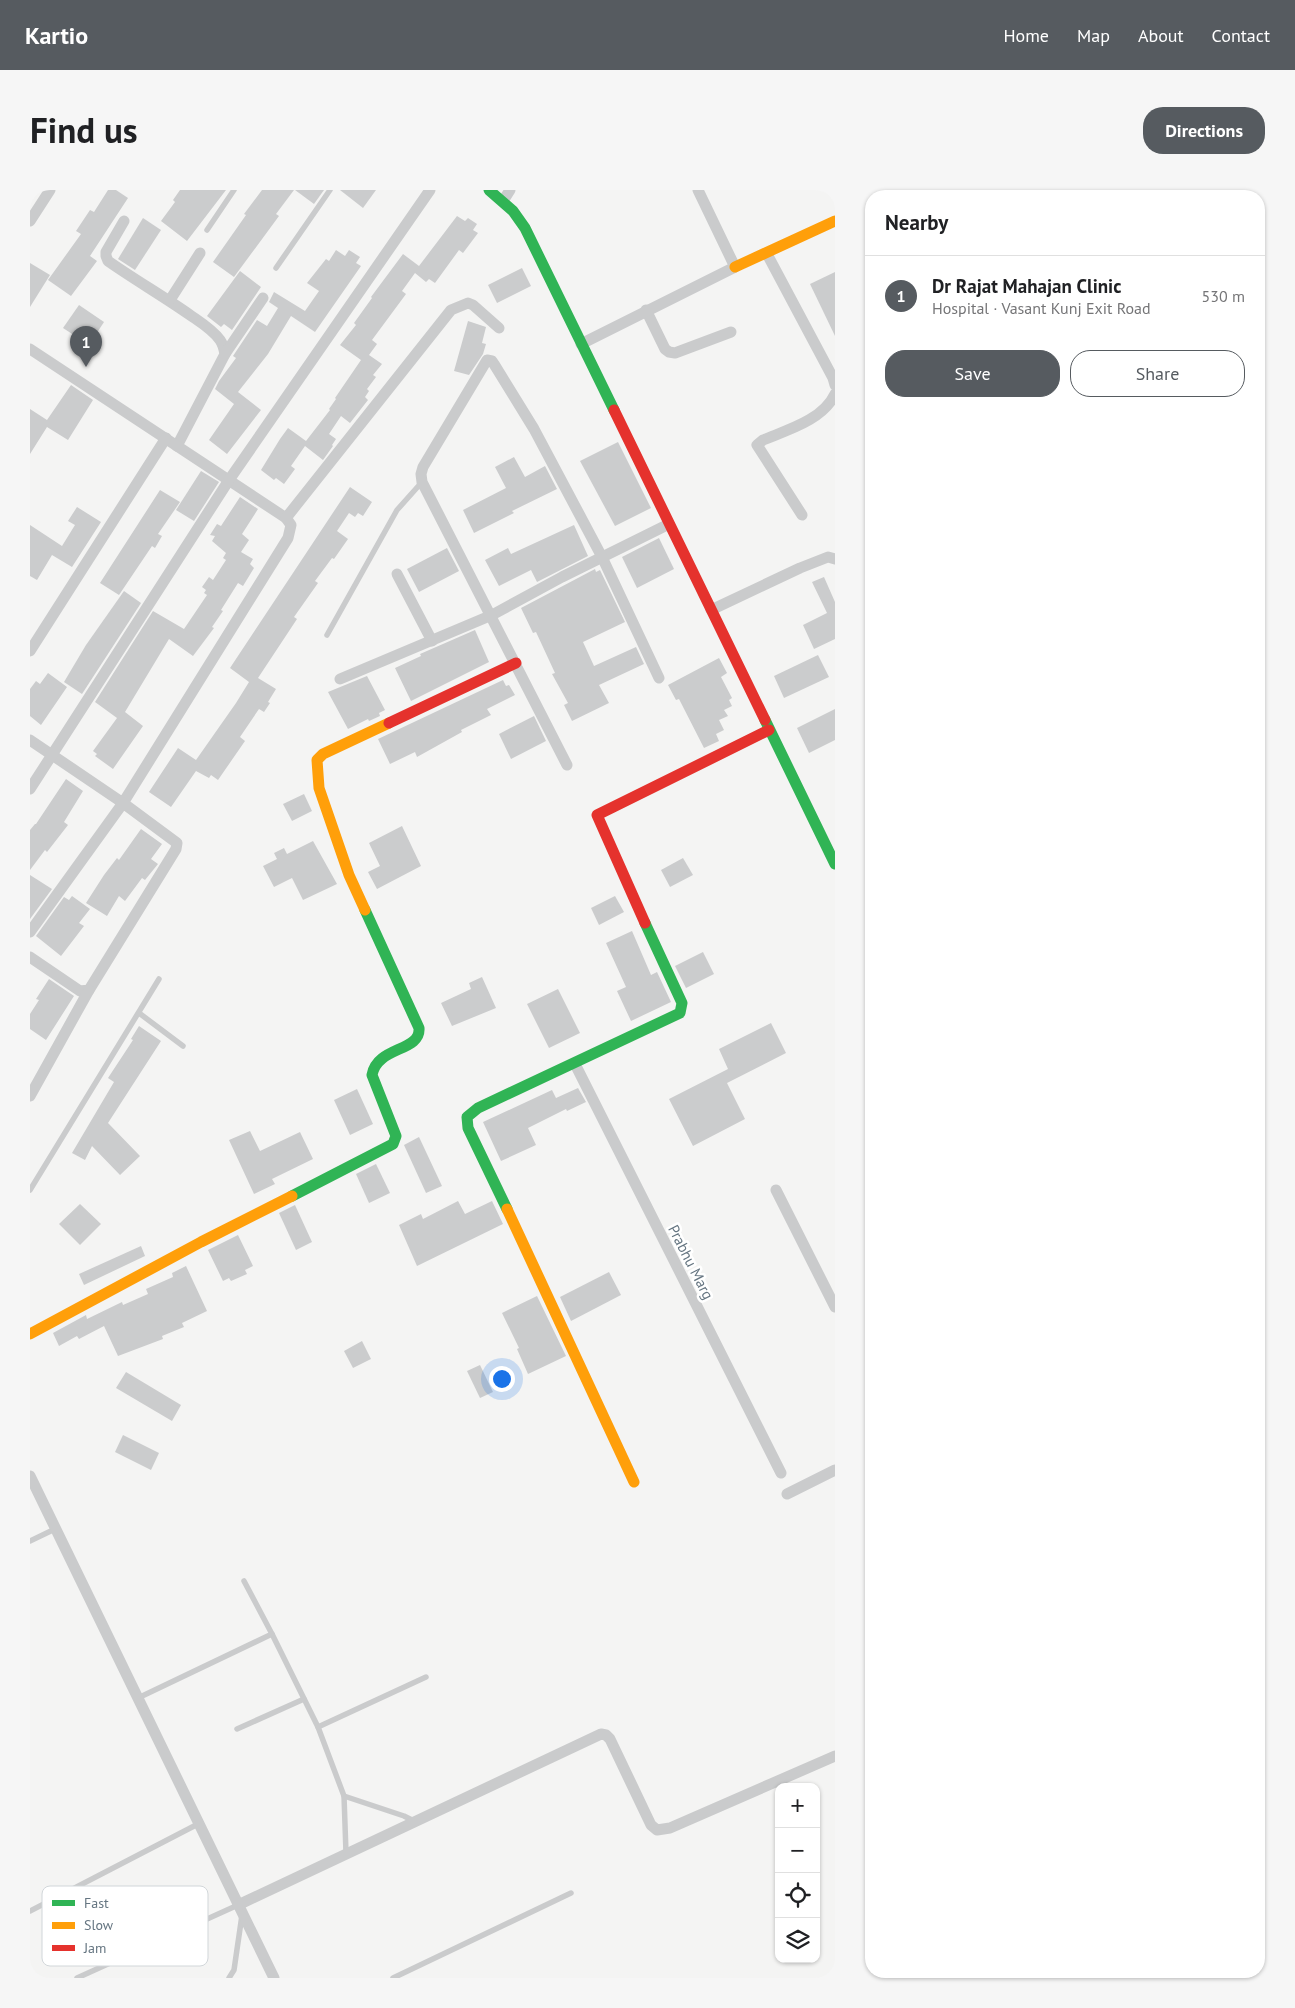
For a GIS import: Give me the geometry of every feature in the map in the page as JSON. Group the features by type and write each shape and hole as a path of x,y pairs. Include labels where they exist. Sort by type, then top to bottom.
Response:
{"street":[{"path":"30,221 50,190"},
{"path":"30,789 229,480 430,190"},
{"path":"489,190 503,201 526,228 835,864"},
{"path":"503,201 510,190"},
{"path":"698,190 735,267"},
{"path":"124,221 106,252 108,261 170,300 213,333 220,340 225,354"},
{"path":"581,344 646,310 835,221"},
{"path":"170,300 200,253"},
{"path":"766,254 835,385"},
{"path":"178,446 225,354 264,298"},
{"path":"286,518 451,310 468,303 473,305 500,328"},
{"path":"646,310 665,349 669,352 675,353 731,332"},
{"path":"30,932 122,803 288,538 291,525 286,518 31,351"},
{"path":"567,766 492,615 422,482 421,474 423,467 485,362 489,360 494,364 534,429 602,557 659,678"},
{"path":"802,515 757,445 763,440 808,420 828,406 835,394"},
{"path":"30,652 166,438"},
{"path":"340,678 492,615 669,524"},
{"path":"711,610 800,568 828,557 835,559"},
{"path":"397,574 432,640"},
{"path":"30,1334 201,1242 393,1144 396,1136 372,1075 372,1070 380,1059 418,1038 420,1032 419,1025 349,875 319,788 317,760 322,754 516,663"},
{"path":"634,1482 559,1318 468,1128 467,1117 472,1112 676,1016 682,1008 682,1004 597,815 769,730"},
{"path":"30,740 174,840 177,846 89,990 30,1096"},
{"path":"30,957 80,990 89,990"},
{"name":"Prabhu Marg","path":"575,1064 781,1473"},
{"path":"776,1190 835,1307"},
{"path":"787,1494 835,1470"},
{"path":"30,1476 274,1978"},
{"path":"240,1909 346,1853 601,1734 606,1735 610,1740 652,1825 657,1830 670,1828 835,1756"}],"lane":[{"path":"207,230 234,190"},
{"path":"276,268 330,190"},
{"path":"327,634 397,510 422,482"},
{"path":"30,1190 159,979"},
{"path":"139,1013 183,1046"},
{"path":"30,1541 55,1529"},
{"path":"244,1581 318,1728 344,1796 346,1853"},
{"path":"138,1698 272,1634"},
{"path":"318,1728 426,1677"},
{"path":"237,1729 304,1699"},
{"path":"344,1796 414,1821"},
{"path":"78,1886 198,1824"},
{"path":"393,1978 571,1893"},
{"path":"30,1911 42,1905"},
{"path":"208,1923 240,1909 234,1970 229,1978"},
{"path":"77,1978 105,1966"}],"building":[{"path":"108,190 116,190 128,198 90,256 97,261 71,296 48,280 81,234 76,231 90,210 94,212"},
{"path":"180,190 226,190 187,241 161,221 175,202 173,200"},
{"path":"262,190 294,190 276,214 279,216 234,277 213,262"},
{"path":"295,190 324,190 314,204"},
{"path":"340,190 376,190 363,208"},
{"path":"457,216 465,221 468,218 477,224 473,230 478,233 463,253 459,250 435,283 429,279 426,282 415,273 402,291 406,294 372,340 377,344 369,355 382,364 373,375 376,377 367,389 369,391 365,397 368,400 350,423 341,416 329,434 336,439 323,460 305,446 291,466 295,469 284,484 276,478 274,480 261,470 280,439 288,428 306,441 330,410 335,398 361,360 340,345 356,325 354,323 371,297 403,254 419,266"},
{"path":"143,218 161,230 135,270 118,259"},
{"path":"336,250 345,256 349,250 360,257 356,263 361,266 315,332 291,316 268,354 238,392 261,410 227,454 209,440 234,404 215,389 219,381 236,358 233,356 257,320 267,326 278,308 269,302 274,292 305,311 319,291 307,283 326,259 329,261"},
{"path":"30,263 50,275 30,307"},
{"path":"522,268 531,286 497,303 488,285"},
{"path":"240,271 261,287 232,330 224,324 221,327 207,316"},
{"path":"835,272 835,336 810,284"},
{"path":"79,305 104,322 89,345 63,328"},
{"path":"468,321 486,327 482,343 486,344 483,354 469,375 454,371"},
{"path":"71,385 93,400 68,440 47,427 30,454 30,409 47,420"},
{"path":"618,442 651,508 615,526 580,461"},
{"path":"514,457 525,477 545,466 557,489 512,511 514,513 474,533 463,510 506,488 495,467"},
{"path":"201,471 219,482 194,521 176,510"},
{"path":"350,487 372,502 363,516 358,513 355,517 349,513 337,531 348,539 315,581 318,583 294,617 297,619 258,678 276,689 268,702 270,703 264,712 259,709 240,737 245,741 218,780 211,775 209,778 196,771 171,807 149,792 178,748 196,760 236,703 249,682 230,668"},
{"path":"160,490 180,502 158,534 162,536 155,548 152,546 119,595 100,583"},
{"path":"240,497 258,509 242,534 249,540 241,552 253,559 250,564 254,568 243,586 238,583 221,610 223,611 212,627 214,628 193,656 169,639 125,712 143,726 113,769 95,756 97,754 93,751 117,718 95,702 153,611 184,629 207,595 204,593 206,590 202,587 209,577 213,580 226,560 223,558 226,553 212,541 215,536 210,535 217,524 221,526"},
{"path":"77,507 101,522 72,567 52,555 37,580 30,576 30,525 62,546 75,525 68,521"},
{"path":"574,525 588,556 537,582 531,570 499,586 485,560 508,548 511,554"},
{"path":"659,538 674,569 637,588 622,557"},
{"path":"447,548 459,571 419,592 407,569"},
{"path":"595,569 596,572 600,570 625,622 583,642 594,666 636,647 644,664 599,685 609,703 572,721 564,705 568,703 552,674 555,673 536,632 533,633 521,608"},
{"path":"824,577 835,602 835,639 814,649 803,625 827,613 812,582"},
{"path":"124,591 141,603 82,694 64,682 86,645"},
{"path":"475,630 489,662 411,701 395,668 421,656 420,654"},
{"path":"818,655 829,677 784,698 774,676"},
{"path":"719,658 727,673 721,677 732,698 729,700 732,706 724,710 728,716 719,720 724,730 716,734 719,741 704,748 679,699 676,700 668,685"},
{"path":"48,673 67,687 41,725 30,716 30,689 36,681 40,684"},
{"path":"367,676 385,710 379,713 380,716 369,721 368,719 348,729 328,692"},
{"path":"503,680 506,686 509,685 515,695 487,709 491,715 461,730 462,732 417,757 415,752 390,764 378,739"},
{"path":"835,709 835,740 809,753 797,728"},
{"path":"534,716 546,741 511,759 499,734"},
{"path":"66,779 83,791 64,822 68,825 30,870 30,830"},
{"path":"304,794 312,811 292,821 283,804"},
{"path":"402,826 421,866 377,889 368,872 380,866 369,843"},
{"path":"141,829 162,844 151,859 158,864 145,880 142,878 125,901 119,896 107,916 86,903 104,875 117,858 119,860"},
{"path":"313,841 337,884 303,900 292,878 274,887 263,866 277,859 274,853 284,848 287,854"},
{"path":"683,858 693,875 670,887 661,870"},
{"path":"30,875 52,889 30,919"},
{"path":"72,896 90,909 79,923 84,926 61,956 36,936 64,897 69,900"},
{"path":"615,896 624,912 599,925 591,908"},
{"path":"632,931 651,975 657,972 671,1002 631,1021 617,991 626,987 606,943"},
{"path":"703,952 714,974 686,988 675,966"},
{"path":"482,977 496,1008 452,1026 441,1003 471,989 469,983"},
{"path":"49,979 74,996 46,1040 30,1029 30,1014 39,1000 36,999"},
{"path":"558,989 580,1033 549,1048 527,1004"},
{"path":"771,1023 786,1053 727,1083 745,1119 693,1146 669,1099 728,1069 719,1049"},
{"path":"139,1026 161,1041 108,1123 140,1156 120,1175 92,1146 85,1160 72,1153 114,1082 108,1078 133,1040 131,1039"},
{"path":"578,1088 586,1102 567,1111 566,1109 528,1128 536,1145 501,1161 483,1122 552,1090 556,1098"},
{"path":"357,1089 373,1124 350,1135 334,1100"},
{"path":"250,1131 260,1151 300,1132 313,1159 272,1179 275,1184 254,1194 229,1140"},
{"path":"419,1137 442,1186 426,1193 404,1145"},
{"path":"376,1164 390,1193 369,1203 356,1174"},
{"path":"458,1201 465,1214 492,1201 503,1224 417,1266 399,1225 421,1214 423,1219"},
{"path":"80,1204 101,1224 80,1245 59,1224"},
{"path":"295,1205 312,1242 296,1250 279,1213"},
{"path":"238,1235 253,1266 245,1270 247,1274 231,1281 229,1278 223,1281 208,1250"},
{"path":"141,1246 145,1256 84,1285 79,1274"},
{"path":"186,1266 207,1311 182,1323 184,1327 162,1336 163,1339 118,1356 104,1326 79,1339 77,1336 59,1346 53,1333 86,1315 87,1319 122,1302 123,1305 148,1294 146,1289 173,1277 172,1273"},
{"path":"609,1272 621,1295 571,1321 560,1297"},
{"path":"537,1296 566,1356 528,1374 517,1349 519,1348 502,1313"},
{"path":"362,1341 371,1359 353,1368 344,1351"},
{"path":"480,1365 493,1392 480,1398 467,1371"},
{"path":"126,1372 181,1405 172,1421 116,1388"},
{"path":"123,1435 159,1453 151,1470 115,1452"}],"traffic: fast":[{"path":"489,190 513,211 525,228 614,410"},
{"path":"765,720 835,864"},
{"path":"292,1196 393,1144 396,1136 372,1075 382,1059 413,1041 418,1036 419,1028 365,910"},
{"path":"507,1209 468,1128 467,1117 478,1108 680,1013 682,1003 645,923"}],"traffic: slow":[{"path":"735,267 835,221"},
{"path":"365,910 349,875 319,788 317,760 323,754 389,723"},
{"path":"30,1334 201,1242 292,1196"},
{"path":"507,1209 634,1482"}],"traffic: jam":[{"path":"614,410 765,720"},
{"path":"389,723 516,663"},
{"path":"645,923 597,815 769,730"}],"place":[{"name":"Dr Rajat Mahajan Clinic","path":"86,367"}]}
